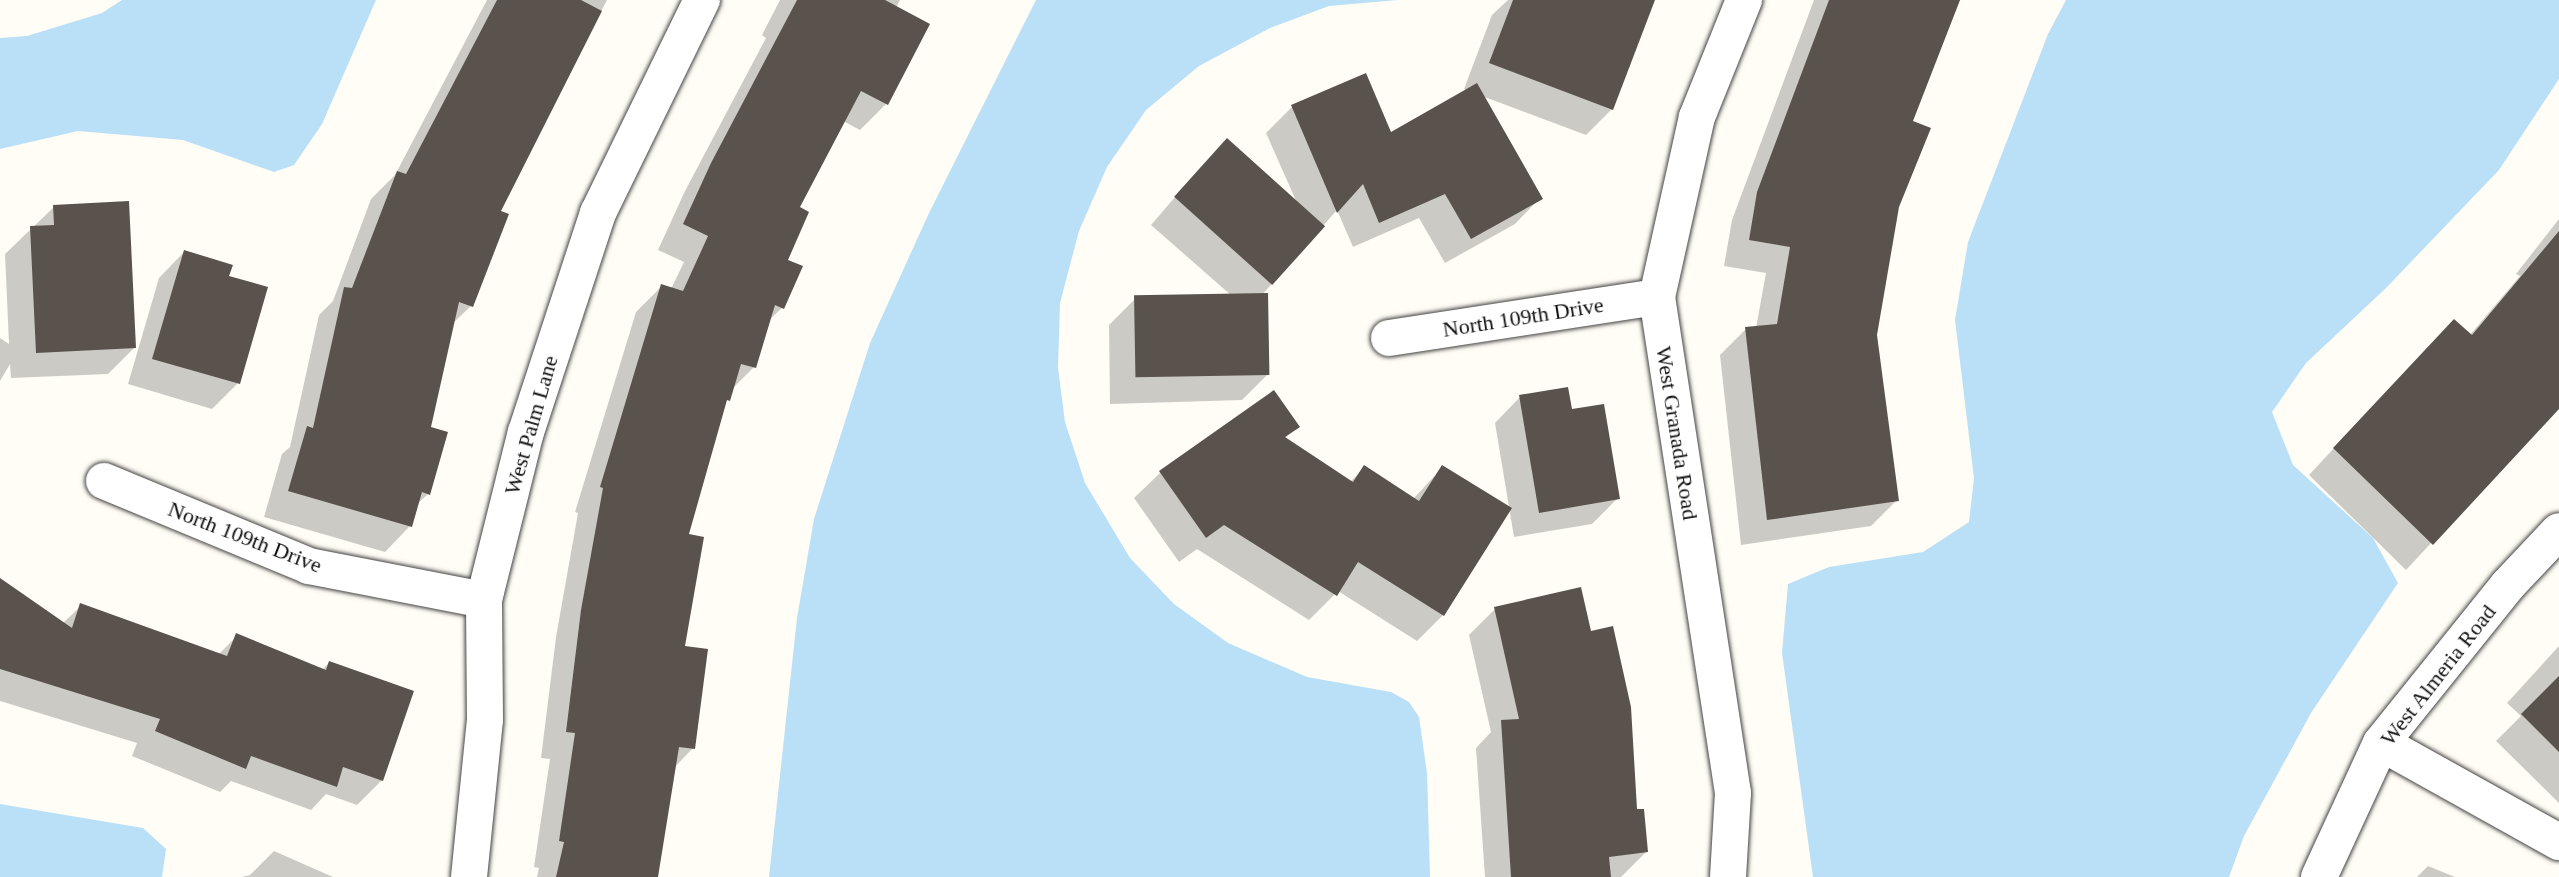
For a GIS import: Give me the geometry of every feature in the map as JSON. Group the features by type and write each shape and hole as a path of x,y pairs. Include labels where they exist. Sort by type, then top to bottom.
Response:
{"street":[{"name":"West Palm Lane","path":"469,877 485,720 484,600 526,432 598,213 702,0"},
{"name":"West Granada Road","path":"1728,877 1733,793 1657,297 1697,117 1744,0"},
{"name":"North 109th Drive","path":"1389,338 1657,297"},
{"name":"North 109th Drive","path":"104,481 309,566 484,600"},
{"name":"West Almeria Road","path":"2319,877 2381,743 2508,585 2559,531"},
{"path":"2381,743 2559,842"}],"water":[{"path":"122,0 376,0 322,124 294,165 274,172 183,140 78,131 0,149 0,38 27,36 102,13"},
{"path":"1036,0 1398,0 1329,6 1270,28 1199,66 1146,110 1107,167 1079,231 1060,303 1058,368 1065,422 1085,483 1130,558 1174,604 1228,643 1307,677 1391,692 1409,702 1419,717 1427,773 1430,877 769,877 797,618 814,519 870,343 929,213"},
{"path":"2066,0 2559,0 2559,79 2499,170 2385,289 2306,363 2272,412 2293,465 2373,538 2398,583 2311,713 2244,836 2229,877 1813,877 1782,653 1788,584 1829,567 1923,552 1969,522 1974,478 1955,320 1968,242 2048,34"},
{"path":"0,804 143,828 166,849 162,877 0,877"}],"building":[{"path":"497,0 581,0 602,11 501,211 509,214 473,307 459,302 431,427 448,432 430,495 422,492 412,527 288,491 307,426 313,428 344,287 352,288 397,171 406,174"},
{"path":"797,0 885,0 930,24 888,105 861,91 800,207 809,212 788,260 803,266 784,309 775,305 756,368 741,364 730,401 727,400 689,534 704,537 685,646 708,649 695,749 679,747 658,877 556,877 564,842 559,841 575,733 566,732 581,610 603,488 600,487 661,284 683,291 708,236 683,224 711,163"},
{"path":"1513,0 1655,0 1613,110 1489,63"},
{"path":"1829,0 1960,0 1913,121 1931,128 1899,207 1877,335 1899,501 1767,520 1745,327 1777,324 1790,247 1749,240 1757,192"},
{"path":"1366,73 1391,132 1477,83 1543,199 1471,239 1445,194 1379,223 1363,184 1337,213 1291,105"},
{"path":"1227,138 1325,226 1272,285 1174,197"},
{"path":"129,201 136,348 36,353 30,226 54,225 53,205"},
{"path":"2559,231 2559,409 2433,545 2333,448 2454,319 2472,335"},
{"path":"184,250 233,265 229,276 268,287 240,384 152,359"},
{"path":"1268,293 1269,375 1135,377 1134,295"},
{"path":"1568,387 1572,409 1604,404 1620,499 1539,513 1519,395"},
{"path":"1274,390 1300,427 1285,437 1353,482 1364,465 1419,501 1442,465 1512,508 1444,616 1358,562 1337,596 1224,525 1206,538 1159,471"},
{"path":"0,578 72,628 80,603 227,656 236,633 326,670 329,661 414,691 383,781 343,767 337,787 251,756 246,769 155,731 160,719 0,669"},
{"path":"1581,587 1591,631 1613,626 1631,707 1637,809 1644,809 1648,852 1609,857 1611,877 1511,877 1501,720 1519,719 1494,607"},
{"path":"2559,676 2559,752 2521,714"}]}
